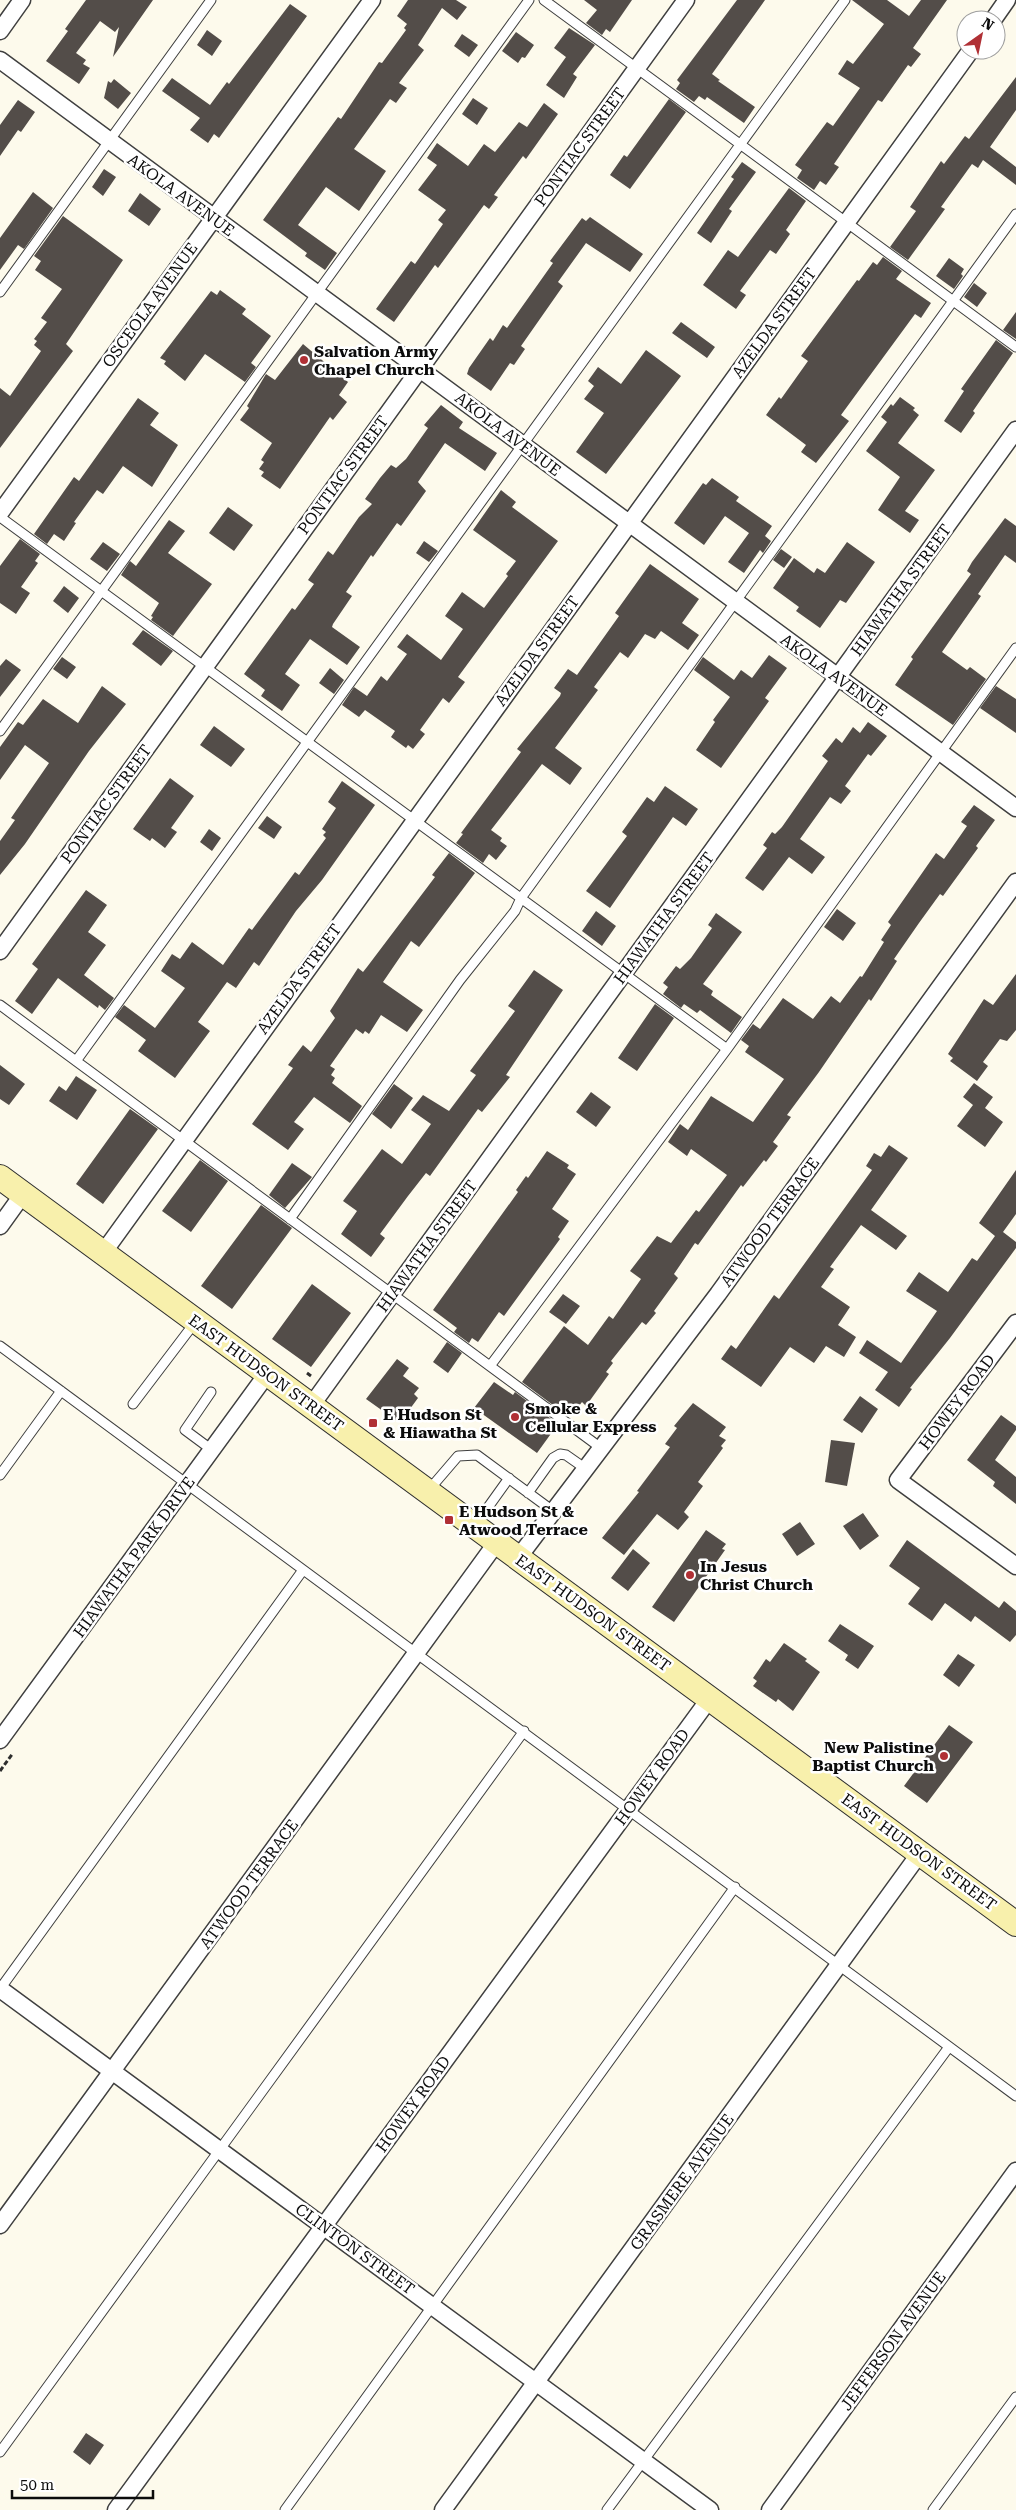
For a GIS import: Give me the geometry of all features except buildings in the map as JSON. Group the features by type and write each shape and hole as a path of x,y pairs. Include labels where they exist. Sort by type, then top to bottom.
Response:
{"main road":[{"name":"EAST HUDSON STREET","path":"0,1177 1016,1924"}],"street":[{"path":"0,31 22,0"},
{"name":"OSCEOLA AVENUE","path":"0,513 372,0"},
{"name":"PONTIAC STREET","path":"0,951 686,0"},
{"name":"AKOLA AVENUE","path":"0,60 1016,808"},
{"name":"AZELDA STREET","path":"103,1253 964,60"},
{"name":"HIAWATHA STREET","path":"311,1406 1016,430"},
{"name":"ATWOOD TERRACE","path":"518,1558 718,1294 1016,882"},
{"path":"0,1226 23,1194"},
{"name":"HOWEY ROAD","path":"1016,1323 898,1480 1016,1566"},
{"name":"HIAWATHA PARK DRIVE","path":"0,1740 267,1374"},
{"name":"ATWOOD TERRACE","path":"0,2225 497,1542"},
{"name":"HOWEY ROAD","path":"116,2510 710,1698"},
{"name":"GRASMERE AVENUE","path":"443,2510 920,1853"},
{"name":"CLINTON STREET","path":"0,1989 710,2510"},
{"name":"JEFFERSON AVENUE","path":"770,2510 1016,2171"}],"lane":[{"path":"0,292 109,142 114,131 211,0"},
{"path":"0,731 529,0"},
{"path":"544,0 1016,347"},
{"path":"76,1061 844,0"},
{"path":"290,1219 460,980 515,910 521,898 1016,214"},
{"path":"0,517 727,1049"},
{"path":"490,1366 727,1049 1016,648"},
{"path":"0,1005 601,1448"},
{"path":"133,1404 196,1321"},
{"path":"0,1346 629,1808 1016,2096"},
{"path":"0,1475 61,1391"},
{"path":"211,1392 185,1430 212,1450"},
{"path":"528,1493 553,1458 560,1454 566,1455 586,1469"},
{"path":"428,1491 458,1456 477,1455 553,1512"},
{"path":"475,1526 509,1478"},
{"path":"0,1989 303,1570"},
{"path":"0,2452 524,1731"},
{"path":"285,2510 434,2307 735,1887"},
{"path":"607,2510 949,2046"},
{"path":"933,2510 1016,2397"}],"path":[{"path":"307,1373 311,1376"}],"place":[{"name":"Salvation Army Chapel Church","path":"304,360"},
{"name":"Smoke & Cellular Express","path":"515,1417"},
{"name":"E Hudson St & Hiawatha St","path":"373,1423"},
{"name":"E Hudson St & Atwood Terrace","path":"449,1520"},
{"name":"In Jesus Christ Church","path":"690,1575"},
{"name":"New Palistine Baptist Church","path":"944,1756"}]}
